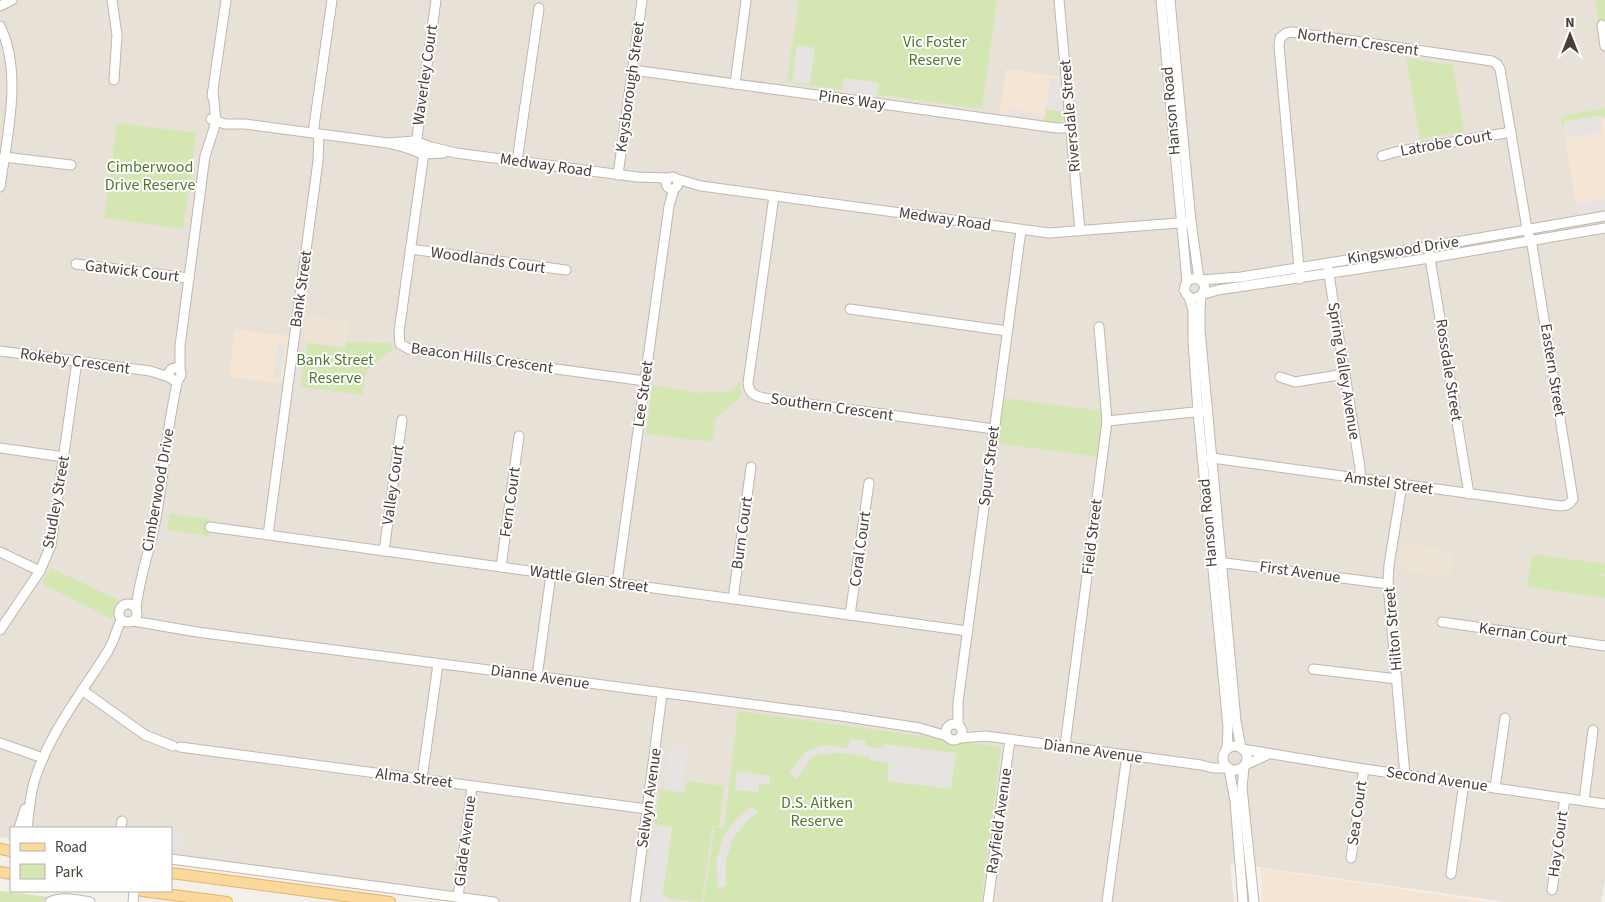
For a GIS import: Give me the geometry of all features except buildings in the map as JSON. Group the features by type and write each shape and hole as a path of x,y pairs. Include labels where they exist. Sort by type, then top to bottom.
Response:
{"main road":[{"path":"172,873 390,902"},
{"path":"150,892 227,902"}],"street":[{"path":"0,6 12,0"},
{"path":"112,0 117,35 114,80"},
{"name":"Cimberwood Drive","path":"134,616 140,579 148,556 158,511 173,400 173,374 180,346 205,156 206,135 215,120 210,104 214,91 226,0"},
{"name":"Bank Street","path":"268,535 318,161 332,0"},
{"name":"Waverley Court","path":"420,148 436,0"},
{"name":"Keysborough Street","path":"618,175 642,0"},
{"path":"735,84 746,0"},
{"name":"Riversdale Street","path":"1059,0 1080,231"},
{"name":"Hanson Road","path":"1161,0 1186,222 1200,280"},
{"name":"Hanson Road","path":"1170,0 1186,222 1188,281"},
{"path":"517,161 539,8"},
{"path":"1602,25 1605,46"},
{"path":"0,26 12,85 0,186"},
{"name":"Northern Crescent","path":"1300,278 1279,46 1280,38 1286,33 1292,32 1492,61 1497,64 1500,69 1528,229 1532,241"},
{"name":"Pines Way","path":"632,70 1057,128 1071,128"},
{"name":"Medway Road","path":"215,120 637,177 671,185 701,186 1049,233 1186,222"},
{"name":"Latrobe Court","path":"1382,156 1395,152 1511,132"},
{"name":"Beacon Hills Crescent","path":"420,148 410,249 399,332 399,341 403,346 410,349 645,381"},
{"path":"4,156 72,165"},
{"name":"Lee Street","path":"617,583 671,185"},
{"name":"Southern Crescent","path":"774,196 748,383 749,390 755,396 764,398 994,429"},
{"path":"1602,217 1603,228"},
{"name":"Kingswood Drive","path":"1200,280 1241,277 1602,217"},
{"name":"Kingswood Drive","path":"1202,295 1218,290 1430,258 1603,228"},
{"name":"Spurr Street","path":"954,730 1021,230"},
{"name":"Eastern Street","path":"1532,241 1573,499"},
{"name":"Rossdale Street","path":"1428,247 1469,494"},
{"name":"Woodlands Court","path":"410,249 566,270"},
{"name":"Spring Valley Avenue","path":"1327,263 1360,468 1360,478"},
{"name":"Gatwick Court","path":"76,264 189,278"},
{"path":"1241,277 1242,287"},
{"path":"1193,278 1200,280 1205,288 1202,295 1196,299 1189,297 1184,290 1188,281 1193,278"},
{"name":"Hanson Road","path":"1202,295 1200,320 1212,458 1236,721 1242,748"},
{"name":"Hanson Road","path":"1189,297 1193,310 1193,342 1198,412 1228,727 1225,752"},
{"path":"850,309 1007,331"},
{"name":"Field Street","path":"1064,746 1107,421 1100,326"},
{"name":"Rokeby Crescent","path":"0,351 173,374"},
{"name":"Studley Street","path":"0,630 40,572 53,539 77,361"},
{"path":"1280,378 1295,382 1345,374"},
{"path":"1107,421 1208,411"},
{"name":"Valley Court","path":"384,551 402,420"},
{"name":"Fern Court","path":"501,567 519,436"},
{"path":"0,448 64,457"},
{"name":"Amstel Street","path":"1202,458 1560,506 1566,506 1573,499"},
{"name":"Burn Court","path":"733,599 751,466"},
{"name":"Coral Court","path":"850,615 869,483"},
{"name":"Hilton Street","path":"1402,485 1388,584 1405,775"},
{"name":"Wattle Glen Street","path":"210,527 968,631"},
{"path":"0,552 40,572"},
{"name":"First Avenue","path":"1211,561 1388,584"},
{"path":"537,677 551,574"},
{"name":"Cimberwood Drive","path":"123,605 140,579"},
{"path":"19,827 43,758 55,732 114,641 134,616 132,605 123,605 119,613 125,622 134,616"},
{"name":"Dianne Avenue","path":"134,616 160,626 197,632 920,728 954,730 1228,769"},
{"path":"114,641 121,618"},
{"name":"Kernan Court","path":"1442,622 1605,646"},
{"path":"422,779 438,664"},
{"path":"1313,669 1397,679"},
{"name":"Alma Street","path":"82,690 145,735 177,747 647,809"},
{"name":"Selwyn Avenue","path":"635,902 662,694"},
{"path":"1495,788 1505,718"},
{"path":"1584,800 1593,730"},
{"name":"Rayfield Avenue","path":"988,902 1010,739"},
{"path":"0,744 43,758"},
{"path":"1201,765 1232,747 1242,748 1246,755 1242,788 1254,902"},
{"name":"Second Avenue","path":"1242,748 1364,769 1605,804"},
{"path":"1225,752 1224,762 1228,769 1235,801 1243,902"},
{"path":"1228,769 1238,770 1269,754"},
{"path":"1107,902 1127,755"},
{"name":"Sea Court","path":"1351,858 1364,769"},
{"path":"1451,874 1464,783"},
{"name":"Glade Avenue","path":"458,897 472,786"},
{"path":"27,827 32,793"},
{"name":"Hay Court","path":"1552,890 1565,798"},
{"path":"172,859 494,902"},
{"path":"252,870 268,886"},
{"path":"50,902 68,899 90,902"}],"shaded area":[{"path":"0,0 1602,0 1605,10 1605,880 1601,902 1505,902 1230,863 1234,902 475,902 172,861 172,827 10,827 10,839 0,837"},
{"path":"797,45 815,48 810,84 792,82"},
{"path":"1006,69 1057,76 1062,73 1065,118 1063,121 1055,124 999,116"},
{"path":"844,78 879,84 877,95 842,90"},
{"path":"1050,78 1063,80 1066,112 1046,109"},
{"path":"1605,108 1605,212 1578,216 1561,116"},
{"path":"1008,109 1042,114 1041,122 1007,117"},
{"path":"1599,116 1604,117 1601,121 1603,132 1565,138 1564,124 1566,121"},
{"path":"1605,199 1605,212 1578,216 1576,204"},
{"path":"306,315 349,320 345,348 303,342"},
{"path":"235,329 291,336 284,384 229,377"},
{"path":"278,344 285,345 280,378 273,377"},
{"path":"295,361 302,362 300,379 293,378"},
{"path":"1402,544 1454,551 1450,577 1399,570"},
{"path":"850,739 866,740 865,746 883,749 884,744 956,753 951,789 887,781 889,763 851,754 837,753 813,756 796,779 789,773 806,751 826,745 848,748"},
{"path":"669,745 687,748 682,790 664,788"},
{"path":"737,771 770,776 769,785 759,784 758,792 735,790"},
{"path":"752,806 758,813 748,820 733,838 726,861 726,886 718,888 716,862 723,838 739,816"},
{"path":"657,827 672,829 662,899 686,902 644,902 650,857"},
{"path":"172,829 186,833 184,849 172,849"},
{"path":"1260,868 1488,902 1262,902"}],"green space":[{"name":"Vic Foster Reserve","path":"799,0 997,0 982,109 787,82"},
{"path":"1595,0 1605,0 1605,24 1599,25"},
{"path":"1406,58 1453,65 1464,131 1420,139"},
{"path":"1605,108 1605,118 1599,116 1566,121 1564,123 1564,133 1561,116"},
{"path":"1046,109 1066,112 1065,118 1059,123 1041,122 1042,118 1044,119"},
{"name":"Cimberwood Drive Reserve","path":"117,123 196,133 183,229 104,218"},
{"name":"Bank Street Reserve","path":"346,342 391,343 393,349 366,371 362,395 301,387 307,343 345,348"},
{"path":"740,380 742,396 715,419 712,442 646,434 653,385 699,393 732,391"},
{"path":"1002,398 1103,411 1099,457 996,443"},
{"path":"170,514 210,519 209,536 167,530"},
{"path":"1532,554 1605,564 1605,574 1597,573 1597,575 1605,576 1605,598 1527,587"},
{"path":"51,568 119,600 111,619 42,584"},
{"name":"D.S. Aitken Reserve","path":"738,711 1001,747 981,902 704,902 714,827 724,828"},
{"path":"687,781 724,786 719,826 712,826 702,902 667,898 667,896 663,895 672,827 655,824 660,790 685,793"},
{"path":"0,891 50,897 42,902 0,902"}]}
